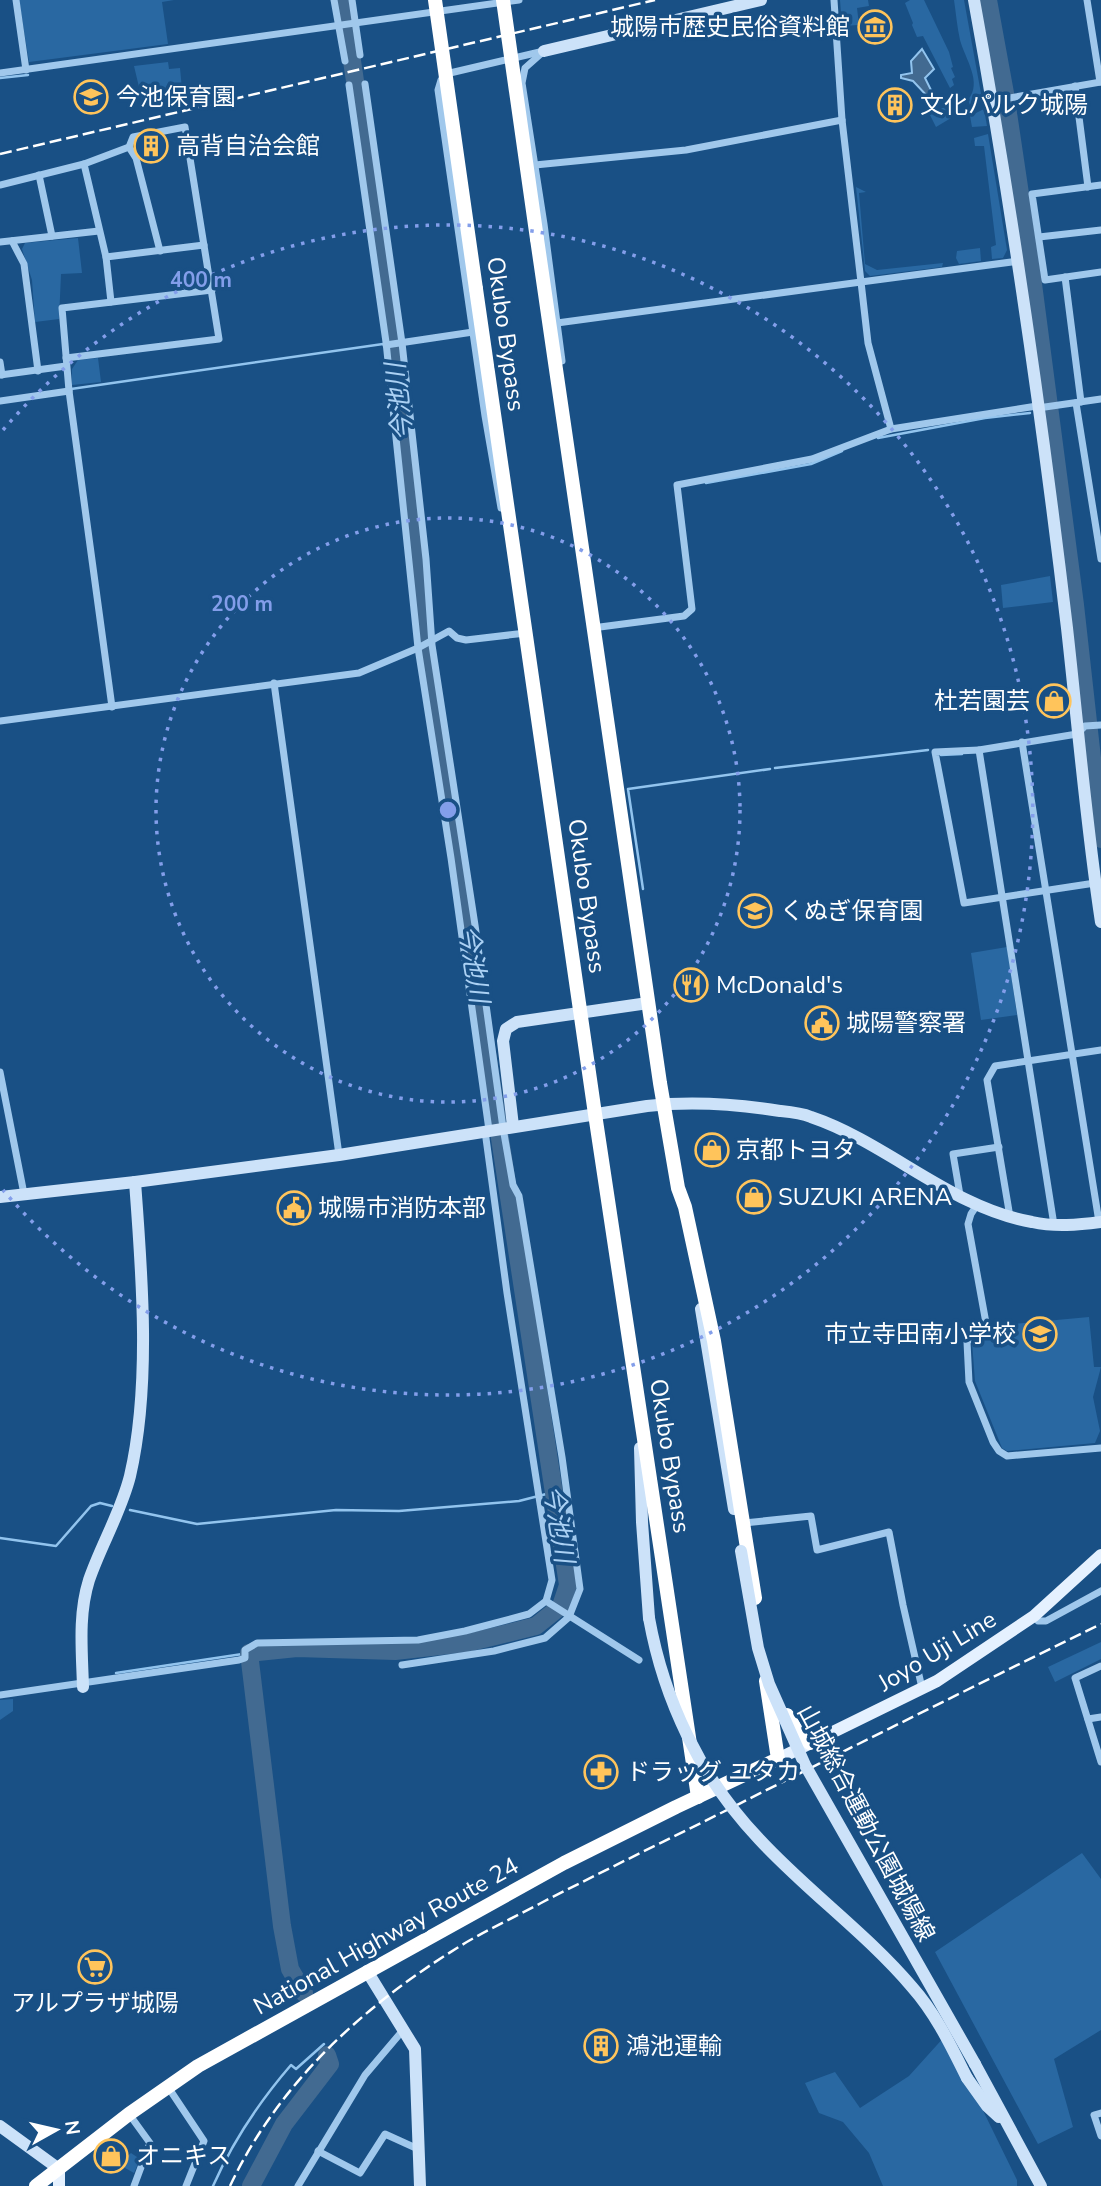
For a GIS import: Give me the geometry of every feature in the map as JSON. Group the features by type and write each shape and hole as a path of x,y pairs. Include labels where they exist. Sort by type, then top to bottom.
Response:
{"highway":[{"name":"Okubo Bypass","path":"435,0 580,1012 698,1797"},
{"name":"Okubo Bypass","path":"503,0 663,1104 678,1188 685,1207 714,1341 744,1523 778,1759"},
{"path":"762,1648 788,1720 799,1734 810,1742"},
{"name":"National Highway Route 24","path":"36,2186 129,2114 198,2066 554,1869 778,1759"}],"main road":[{"name":"Joyo Uji Line","path":"778,1759 937,1681 1034,1616 1101,1555"},
{"path":"59,2169 59,2186"}],"street":[{"path":"16,0 26,70"},
{"path":"334,0 345,61"},
{"path":"352,0 360,55"},
{"path":"0,74 519,0"},
{"path":"0,721 359,673 449,631 457,638 466,640 526,633 491,457 438,96 439,85 444,76 450,73 761,0"},
{"path":"834,0 842,120 861,282 860,293 868,343 891,429"},
{"path":"974,0 1019,261 1067,629 1089,727 1095,883 1101,922"},
{"path":"992,101 1100,82 1087,0"},
{"path":"544,51 525,68 522,83 557,323 570,433 568,457"},
{"path":"365,84 401,343 426,559 432,640 508,1127"},
{"path":"0,1695 239,1660 257,1643 418,1640 465,1631 529,1615 546,1601 552,1580 507,1293 451,858 419,647 386,344 349,85"},
{"path":"1075,86 1088,187"},
{"path":"535,165 686,150 842,120"},
{"path":"0,185 83,164 129,147 133,137 186,127 219,339 66,362 38,371 1,375 0,362"},
{"path":"129,147 136,159 160,251"},
{"path":"83,164 106,257 111,302"},
{"path":"39,174 52,236"},
{"path":"1101,185 1032,194 1045,280 1101,272"},
{"path":"1039,237 1101,230"},
{"path":"0,242 99,231"},
{"path":"12,241 24,264 38,371"},
{"path":"106,257 204,245"},
{"path":"557,323 1019,261"},
{"path":"1065,277 1078,402 1101,559"},
{"path":"112,707 69,391 62,308 212,290"},
{"path":"386,344 473,332"},
{"path":"0,401 69,391"},
{"path":"592,624 600,627 684,616 692,609 677,485 812,459 891,429 1101,399"},
{"path":"274,683 339,1155"},
{"path":"1089,727 979,750 935,751 964,902 1095,883"},
{"path":"0,1197 339,1155 663,1104 746,1105 808,1115 861,1138 977,1205 1010,1217 1054,1225 1100,1222 1022,743"},
{"path":"979,750 1054,1225"},
{"path":"402,1665 483,1653 531,1642 554,1632 569,1614 580,1589 519,1196 513,1185 503,1041 506,1029 517,1022 648,1003"},
{"path":"1010,1217 987,1080 995,1066 1101,1050"},
{"path":"0,1072 24,1195"},
{"path":"960,1195 954,1154 999,1147"},
{"path":"83,1684 83,1606 88,1583 117,1515 130,1475 142,1397 143,1340 135,1182"},
{"path":"977,1205 968,1224 986,1323 967,1342 969,1382 993,1442 999,1451 1007,1456 1101,1448"},
{"name":"山城総合運動公園城陽線","path":"692,1246 706,1346 758,1648 769,1684 805,1765 1041,2186"},
{"path":"639,1406 642,1522 649,1618 655,1654 682,1726 704,1767 759,1840 912,1986 939,2024 967,2078 987,2106 1007,2124"},
{"path":"744,1523 811,1516 817,1550 889,1532 922,1688"},
{"path":"1034,1616 1038,1621 1046,1621 1101,1591"},
{"path":"546,1601 639,1660"},
{"path":"1101,1666 1075,1678 1101,1762"},
{"path":"1088,1720 1101,1717"},
{"path":"367,1971 415,2049 420,2186"},
{"path":"298,2186 365,2075 404,2029"},
{"path":"167,2087 204,2141 186,2186"},
{"path":"1101,2113 1094,2115 1101,2136"},
{"path":"129,2114 150,2143 134,2186"},
{"path":"0,2126 59,2169"},
{"path":"318,2151 360,2174 385,2134 419,2150"}],"shaded area":[{"path":"19,0 174,0 162,2 168,44 29,62"},
{"path":"840,0 868,0 869,6 857,8 859,25 842,26"},
{"path":"910,0 924,0 949,52 955,77 952,79 954,85 950,88 923,36 917,37 905,3"},
{"path":"954,0 964,0 982,99 970,105 968,100 974,86 972,70 960,40"},
{"path":"922,49 934,69 925,78 933,94 928,97 913,81 901,78 901,75 912,73 911,61"},
{"path":"168,62 169,69 180,68 183,100 144,108 134,66"},
{"path":"955,101 961,112 936,127 930,115"},
{"path":"984,109 987,126 972,127 970,116"},
{"path":"988,134 1007,250 1003,258 992,259 991,247 996,245 984,146 975,146 974,138"},
{"path":"856,187 866,192 859,193 865,264 877,270 943,263 942,267 870,276 865,271"},
{"path":"78,238 82,273 61,274 59,319 35,322 32,280 22,249 25,243"},
{"path":"980,248 981,261 959,264 957,251"},
{"path":"98,358 101,382 72,385 72,369 78,360"},
{"path":"1050,576 1053,602 1003,608 1001,585"},
{"path":"1007,947 1017,1015 981,1020 971,953"},
{"path":"1089,1317 1094,1367 1101,1367 1093,1397 1100,1431 1095,1443 1007,1451 1002,1448 975,1381 972,1342 990,1326"},
{"path":"1101,1642 1101,1659 1055,1682 1048,1667"},
{"path":"13,1699 13,1711 0,1720 0,1700"},
{"path":"1082,1853 1101,1879 1101,2030 1054,2059 1073,2127 1038,2144 935,1952"},
{"path":"946,2035 1017,2180 1017,2186 883,2186 869,2153 843,2122 819,2113 805,2083 835,2072 860,2108 909,2076"},
{"path":"131,2153 140,2159 134,2173 118,2164"}],"waterway":[{"name":"今池川","path":"304,1993 290,1969 282,1926 249,1653 297,1648 395,1651 467,1643 536,1626 561,1606 568,1585 426,652 401,407 343,0"},
{"path":"988,0 1030,261 1075,605 1101,839"},
{"path":"0,78 28,75"},
{"path":"71,389 383,344"},
{"path":"878,438 985,418 1030,413"},
{"path":"706,483 811,464 842,451"},
{"path":"775,768 928,750"},
{"path":"941,755 962,754"},
{"path":"643,889 628,789 770,769"},
{"path":"130,1510 197,1524 336,1510 399,1511 519,1501 554,1492"},
{"path":"0,1538 56,1546 91,1506 100,1503 112,1506"},
{"path":"116,1673 249,1653"},
{"path":"213,2186 247,2122 268,2093 291,2065 296,2069 324,2044"},
{"path":"251,2186 284,2124 330,2064 327,2055"}],"railway":[{"path":"0,154 655,0"},
{"path":"230,2186 272,2114 326,2051 388,1996 457,1948 586,1880 1101,1624"}],"place":[{"name":"城陽市歴史民俗資料館","path":"875,27"},
{"name":"今池保育園","path":"91,97"},
{"name":"文化パルク城陽","path":"895,105"},
{"name":"高背自治会館","path":"151,146"},
{"name":"杜若園芸","path":"1054,701"},
{"name":"くぬぎ保育園","path":"755,911"},
{"name":"McDonald's","path":"691,985"},
{"name":"城陽警察署","path":"822,1023"},
{"name":"京都トヨタ","path":"712,1150"},
{"name":"SUZUKI ARENA","path":"754,1197"},
{"name":"城陽市消防本部","path":"294,1208"},
{"name":"市立寺田南小学校","path":"1040,1334"},
{"name":"ドラッグ ユタカ","path":"601,1772"},
{"name":"アルプラザ城陽","path":"95,1967"},
{"name":"鴻池運輸","path":"601,2046"},
{"name":"オニキス","path":"111,2156"}]}
